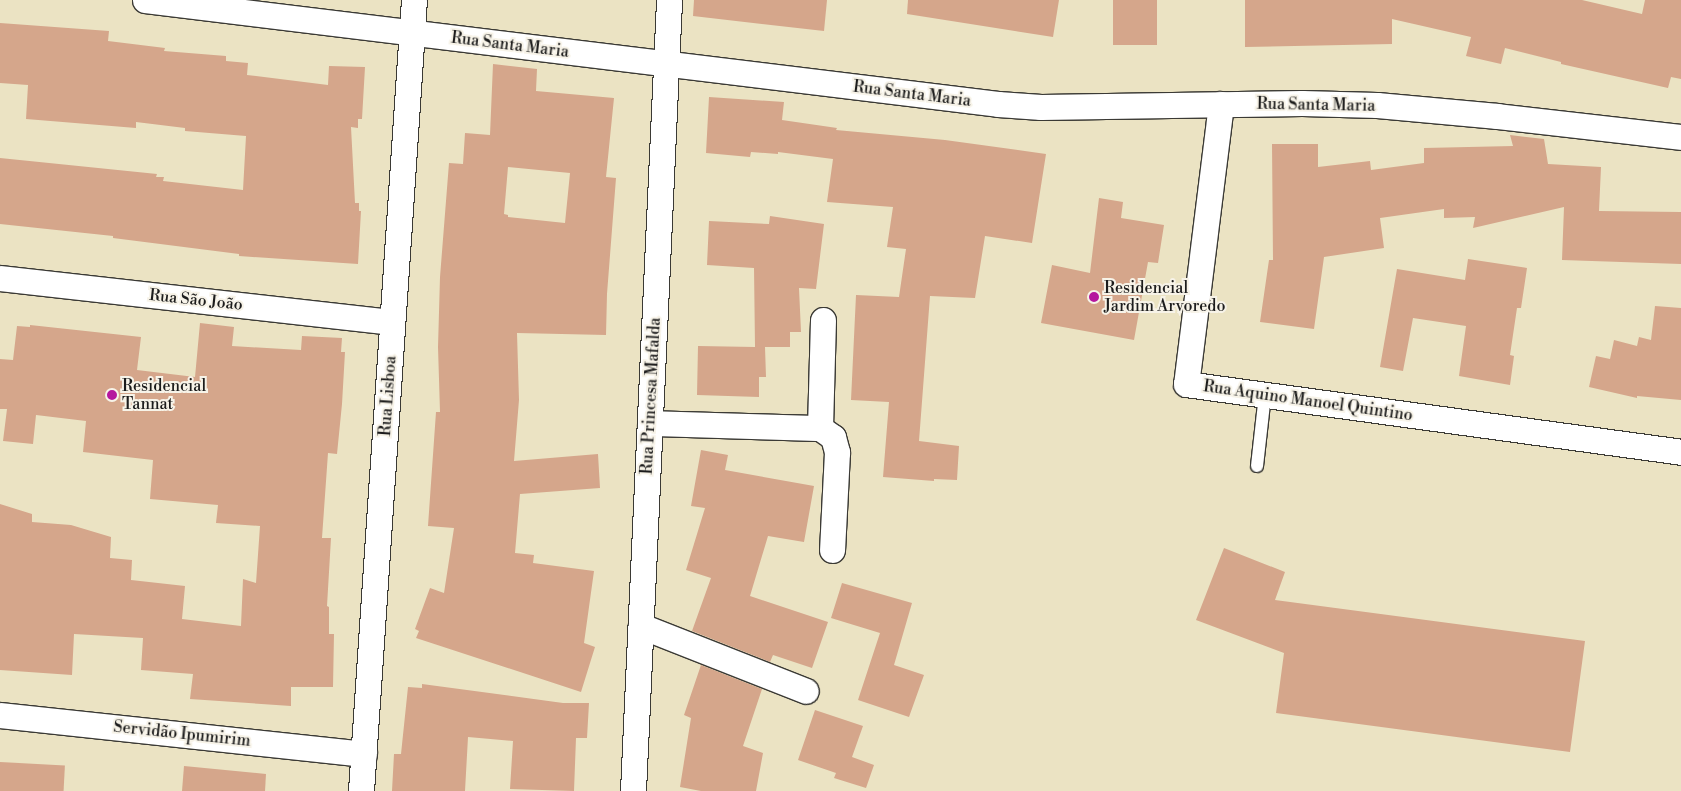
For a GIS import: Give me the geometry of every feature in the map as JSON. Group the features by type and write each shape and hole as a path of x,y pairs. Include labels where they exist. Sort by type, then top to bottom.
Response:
{"street":[{"name":"Rua Santa Maria","path":"146,0 1007,105 1041,107 1221,104 1377,105 1497,116 1681,137"},
{"name":"Rua Lisboa","path":"361,791 414,0"},
{"name":"Rua Princesa Mafalda","path":"633,791 669,0"},
{"name":"Rua Aquino Manoel Quintino","path":"1221,104 1186,384 1681,452"},
{"name":"Rua São João","path":"0,278 392,322"},
{"path":"820,428 823,320"},
{"path":"650,422 820,428 833,437 837,452 832,550"},
{"path":"641,626 806,691"},
{"name":"Servidão Ipumirim","path":"0,715 364,754"}],"lane":[{"path":"1257,466 1265,396"}],"building":[{"path":"694,0 827,0 824,31 693,16"},
{"path":"908,0 1059,0 1053,37 907,14"},
{"path":"1113,0 1157,0 1157,45 1113,45"},
{"path":"1245,0 1582,0 1642,14 1645,0 1681,0 1681,79 1671,77 1668,88 1561,64 1561,62 1505,48 1501,64 1466,56 1471,37 1392,19 1392,44 1245,47"},
{"path":"0,23 109,31 108,41 165,48 164,51 226,56 226,61 248,63 247,75 328,85 329,66 365,67 362,119 358,119 358,128 351,127 355,203 359,203 359,211 361,211 358,264 239,256 239,254 113,238 113,236 0,224 0,158 157,174 156,177 164,177 163,181 243,190 246,136 185,131 185,128 136,122 136,128 26,119 28,85 0,83"},
{"path":"493,64 537,69 536,91 614,98 606,177 616,178 607,294 606,335 517,333 519,400 514,461 598,454 600,488 520,494 515,553 534,555 533,563 594,571 584,643 595,647 581,692 416,638 419,631 415,629 430,588 444,593 454,528 428,526 436,412 440,412 438,347 440,277 449,163 463,164 465,133 490,135","holes":["508,167 570,173 565,223 508,217 508,215 504,214"]},
{"path":"709,97 784,102 782,120 837,128 836,130 945,140 1046,154 1032,243 985,236 975,298 930,296 919,441 959,446 957,480 934,479 934,481 883,477 889,402 851,400 856,295 899,297 906,249 887,247 893,207 827,202 833,159 778,152 778,154 751,152 750,157 706,153"},
{"path":"1510,135 1544,139 1548,164 1601,167 1599,211 1681,212 1681,264 1562,260 1564,207 1473,228 1475,217 1444,218 1444,209 1380,218 1384,248 1324,257 1314,329 1260,322 1269,260 1273,260 1272,144 1318,144 1318,167 1370,161 1371,170 1424,163 1424,148 1513,146"},
{"path":"1099,198 1123,202 1121,218 1164,225 1158,263 1148,262 1134,340 1041,323 1052,265 1090,273"},
{"path":"770,216 824,224 816,289 799,288 801,332 790,332 790,347 765,347 766,377 759,377 759,397 697,395 698,346 755,347 754,268 707,265 709,221 769,224"},
{"path":"1468,259 1527,268 1521,308 1517,308 1510,355 1514,356 1510,385 1459,376 1466,326 1413,318 1403,371 1380,367 1397,269 1465,280"},
{"path":"1655,306 1681,308 1681,400 1637,396 1637,398 1589,387 1596,356 1610,359 1614,340 1637,346 1639,337 1651,340"},
{"path":"200,323 234,327 232,346 301,350 302,336 342,338 341,352 345,352 337,454 328,453 322,538 331,538 327,606 329,607 329,634 334,634 333,687 291,687 291,706 190,699 193,674 141,670 143,638 74,634 72,675 0,670 0,504 32,514 32,522 71,525 111,537 110,558 132,560 131,580 185,586 182,619 241,626 243,579 256,583 260,526 216,523 218,505 150,499 153,460 83,452 86,421 36,415 33,444 3,441 7,409 0,409 0,359 13,360 17,326 30,327 30,325 141,337 137,370 195,377"},
{"path":"701,450 728,455 725,470 814,486 804,542 768,536 750,596 828,622 812,668 773,655 770,662 692,631 711,578 686,570 705,508 691,506"},
{"path":"1224,548 1285,572 1275,600 1585,641 1570,752 1276,713 1284,653 1196,620"},
{"path":"842,583 912,603 894,665 924,675 909,717 858,700 880,633 831,618"},
{"path":"701,665 762,689 743,746 763,753 756,791 701,791 680,787 691,718 684,715"},
{"path":"422,684 563,703 589,703 587,738 576,738 574,791 510,789 513,741 468,737 465,791 392,791 394,754 401,754 408,687 422,688"},
{"path":"815,710 863,726 852,757 874,765 866,788 834,778 836,773 798,760"},
{"path":"0,762 65,765 64,791 0,791"},
{"path":"184,766 266,774 265,791 182,791"}],"place":[{"name":"Residencial Jardim Arvoredo","path":"1094,297"},
{"name":"Residencial Tannat","path":"112,395"}]}
